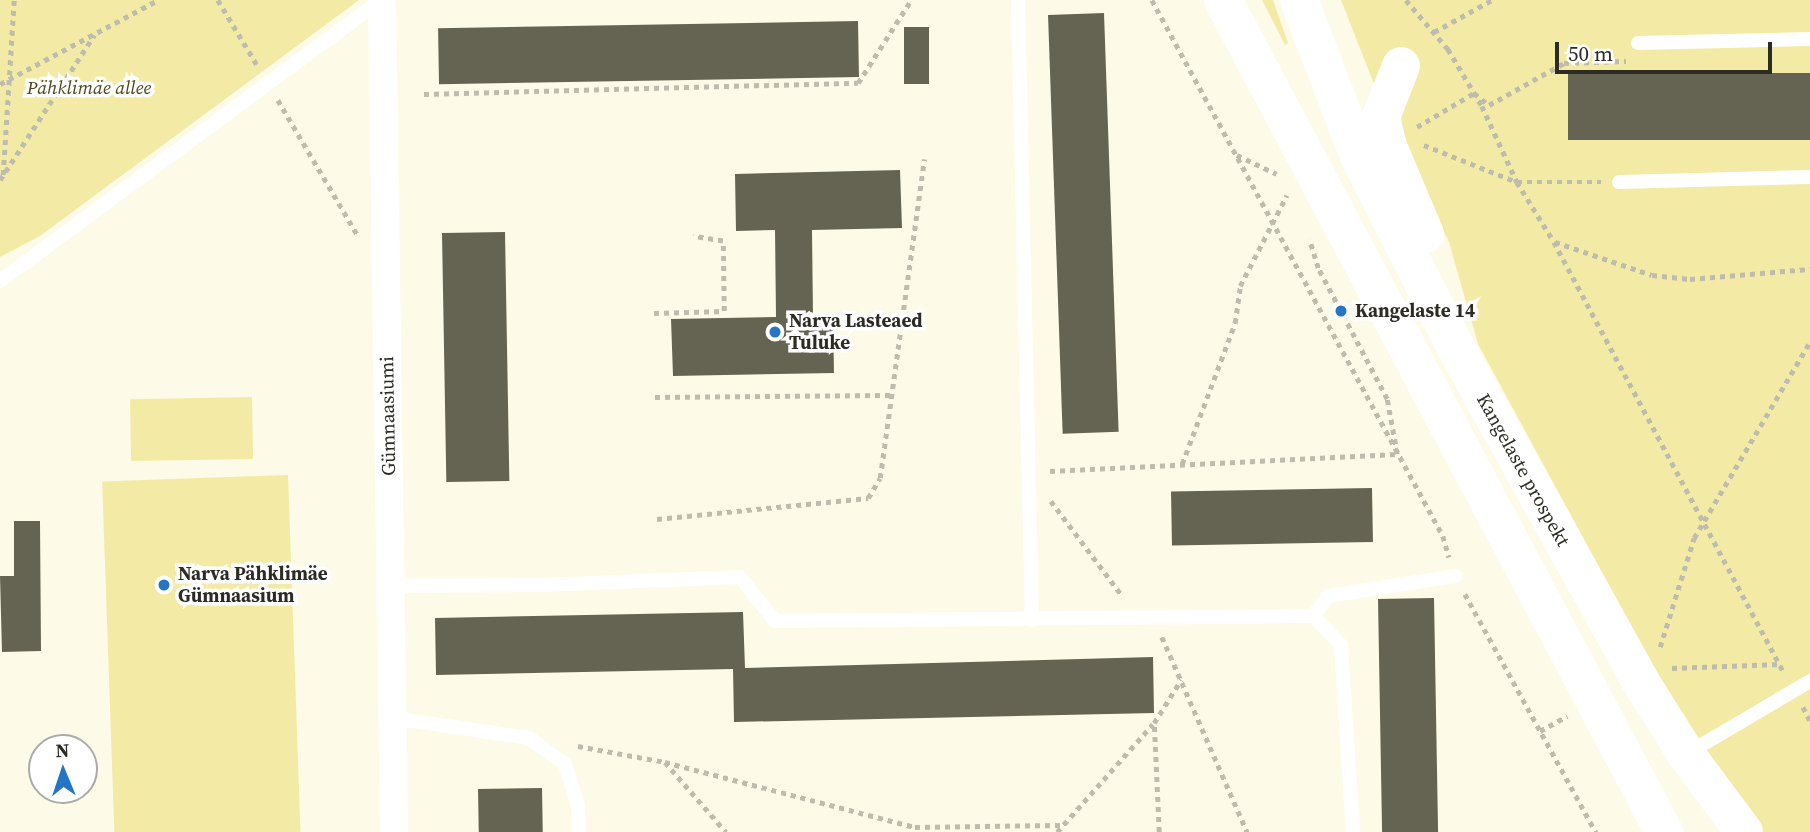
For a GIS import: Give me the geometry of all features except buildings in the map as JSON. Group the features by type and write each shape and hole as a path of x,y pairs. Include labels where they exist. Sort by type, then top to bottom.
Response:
{"main road":[{"path":"1223,0 1664,832"},
{"name":"Kangelaste prospekt","path":"1299,0 1359,156 1457,350 1639,679 1686,754 1744,832"},
{"path":"1401,66 1381,117 1387,144 1438,268 1457,350"},
{"path":"1280,105 1334,91"}],"street":[{"name":"Gümnaasiumi","path":"382,0 394,832"}],"lane":[{"path":"0,281 382,0"},
{"path":"1018,0 1032,620"},
{"path":"1637,43 1810,39"},
{"path":"1619,182 1810,177"},
{"path":"1313,616 1328,597 1455,576"},
{"path":"390,586 541,585 740,577 775,621 1155,620 1313,616 1341,645 1353,832"},
{"path":"1686,754 1810,681"},
{"path":"393,718 529,737 565,764 578,806 579,832"}],"path":[{"path":"2,177 14,0"},
{"path":"0,84 158,0"},
{"path":"218,0 358,236 386,234"},
{"path":"424,94 858,83 911,0"},
{"path":"1152,0 1443,536 1455,576 1597,832"},
{"path":"1405,0 1448,49 1474,93 1517,182 1555,242 1810,720"},
{"path":"1434,32 1492,0"},
{"path":"2,177 94,34"},
{"path":"1474,93 1489,105 1564,63 1633,61"},
{"path":"1408,133 1474,93"},
{"path":"1412,141 1517,182 1619,182"},
{"path":"1236,155 1284,178"},
{"path":"657,519 868,498 880,478 923,159"},
{"path":"1182,464 1235,323 1240,286 1292,187 1296,198"},
{"path":"1307,233 1318,268 1387,399 1397,454"},
{"path":"654,313 724,311 723,241 693,236"},
{"path":"1555,242 1581,254 1652,275 1690,279 1810,269"},
{"path":"1657,659 1694,538 1810,342"},
{"path":"655,397 892,395"},
{"path":"1029,472 1397,454"},
{"path":"1029,472 1126,602 1155,620 1247,832"},
{"path":"1667,668 1780,664"},
{"path":"1057,832 1154,723 1181,680"},
{"path":"1540,731 1570,715"},
{"path":"1154,723 1158,832"},
{"path":"529,737 665,762 915,827 1065,825"},
{"path":"665,762 726,832"}],"green space":[{"name":"Pähklimäe allee","path":"0,0 359,0 40,236 0,257"},
{"path":"1262,0 1273,0 1288,43 1285,45"},
{"path":"1341,0 1810,0 1810,832 1743,832 1478,344 1449,242 1393,132"},
{"path":"252,397 253,459 131,461 130,399"},
{"path":"288,475 300,832 114,832 102,481"}],"place":[{"name":"Kangelaste 14","path":"1341,311"},
{"name":"Narva Lasteaed Tuluke","path":"775,332"},
{"name":"Narva Pähklimäe Gümnaasium","path":"164,585"}]}
